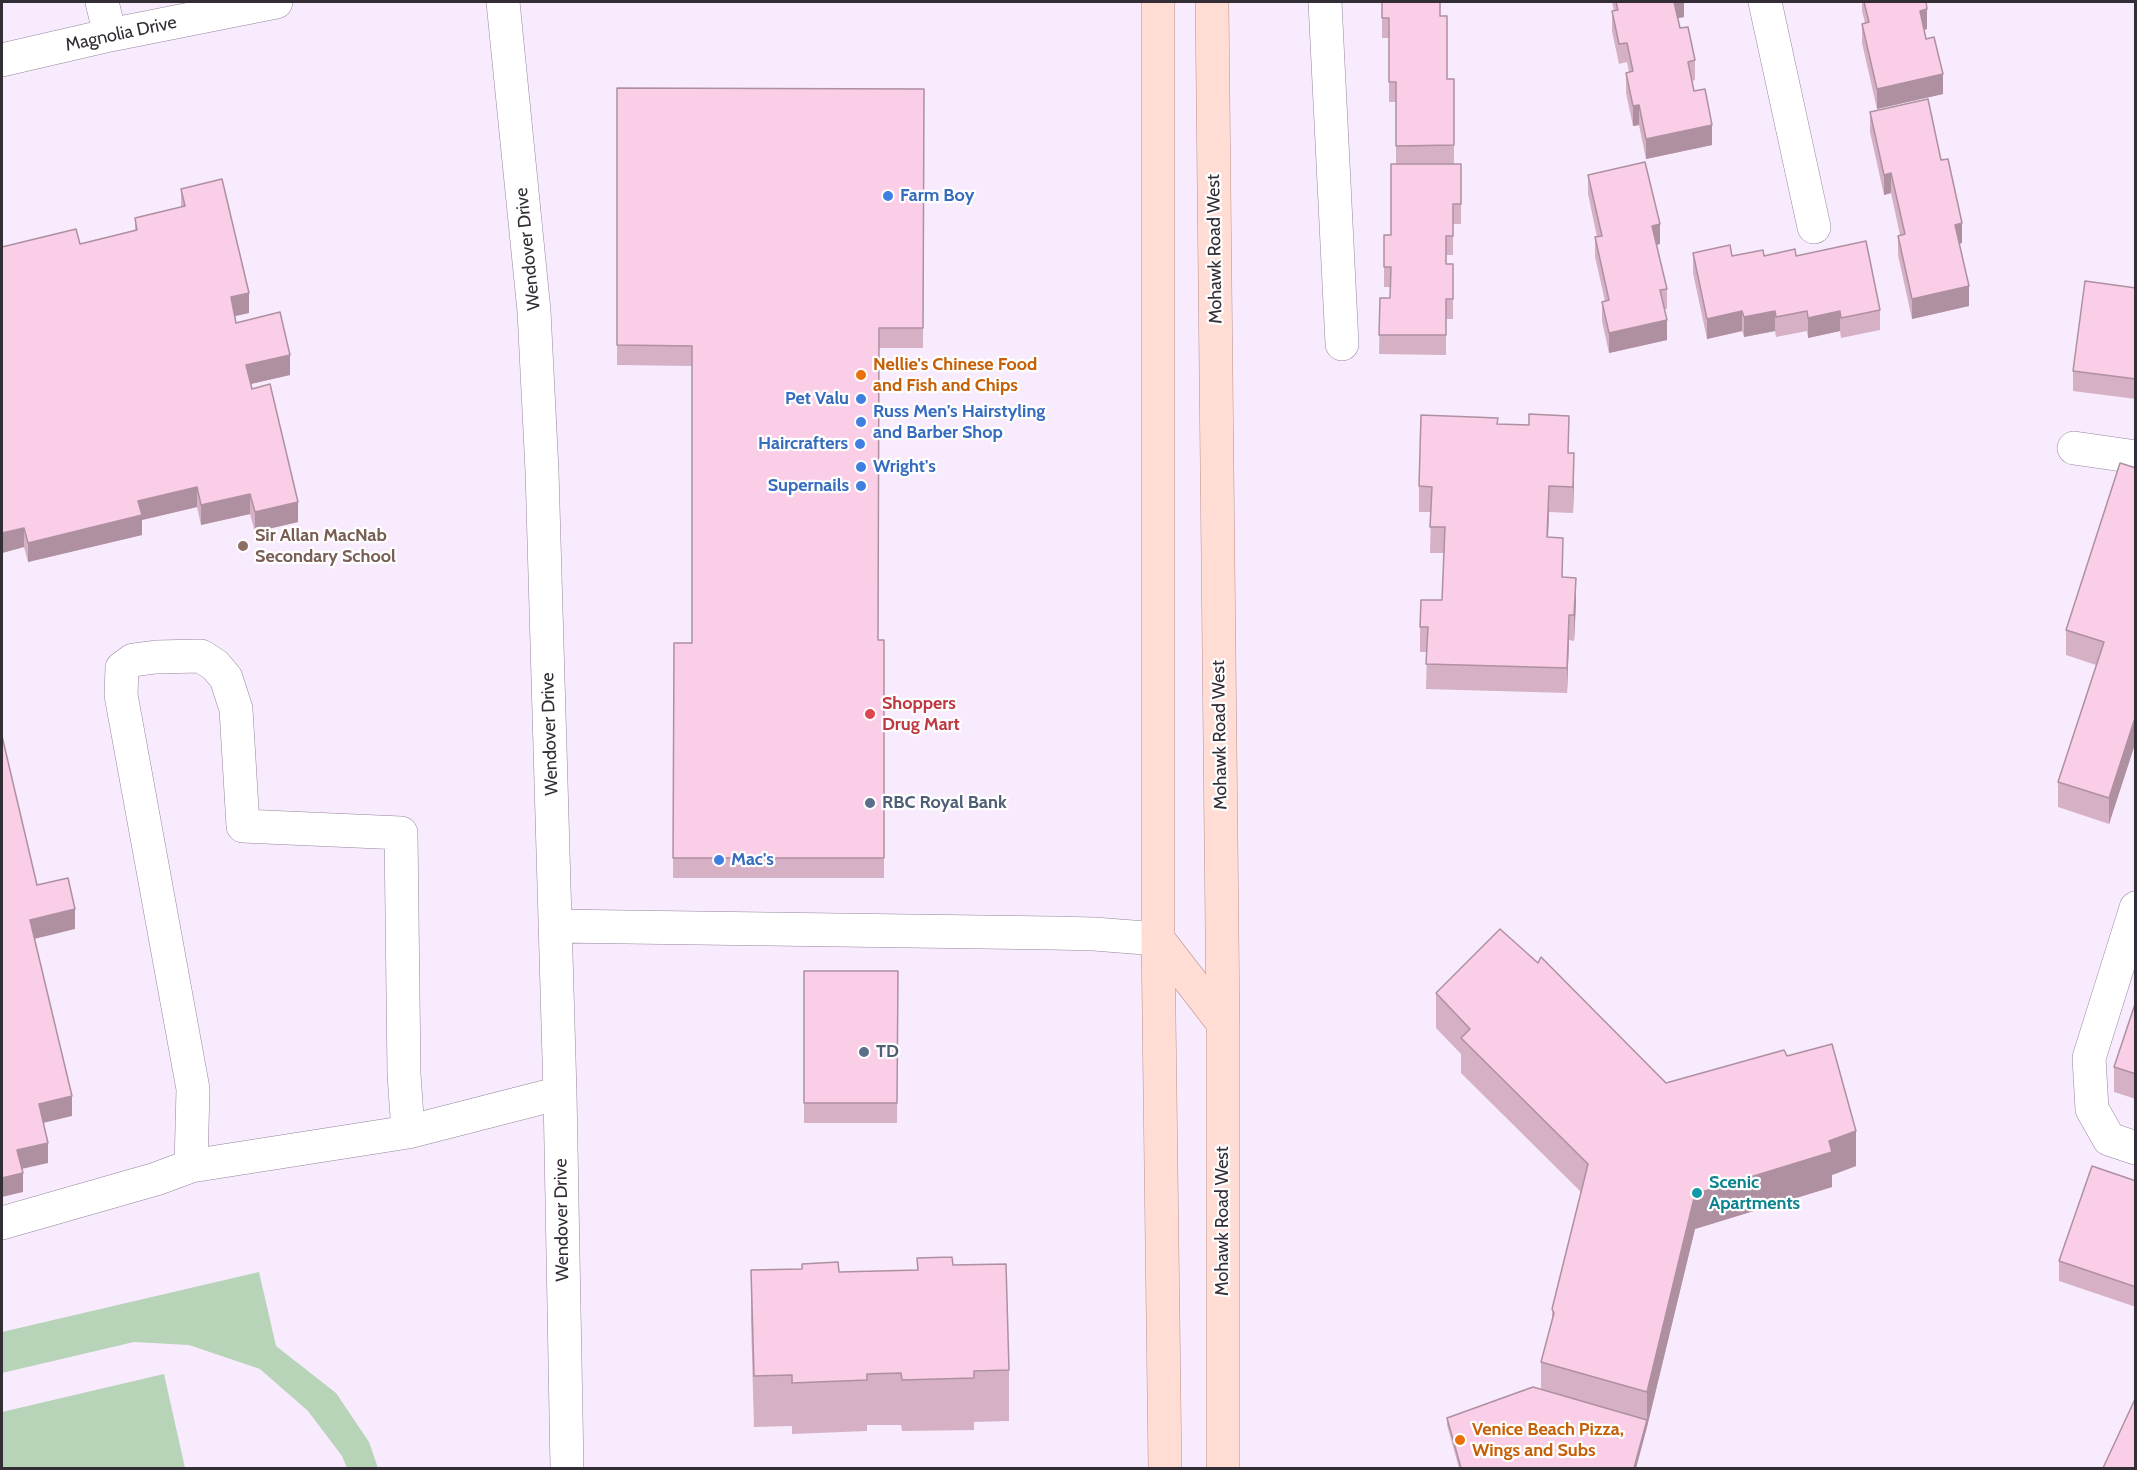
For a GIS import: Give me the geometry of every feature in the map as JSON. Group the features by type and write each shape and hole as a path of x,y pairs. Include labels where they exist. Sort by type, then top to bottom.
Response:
{"main road":[{"path":"1158,2 1158,939 1165,1468"},
{"name":"Mohawk Road West","path":"1212,2 1223,1023 1223,1468"},
{"path":"1158,939 1223,1023"}],"street":[{"path":"102,2 110,35"},
{"name":"Magnolia Drive","path":"2,60 110,35 276,2"},
{"name":"Wendover Drive","path":"503,2 534,311 542,471 560,1093 567,1468"},
{"path":"1325,2 1342,344"},
{"path":"1765,2 1814,226"},
{"path":"2074,448 2136,457"},
{"path":"191,1166 193,1089 120,695 122,668 133,660 201,656 215,665 226,678 236,709 243,826 401,833 404,1074 408,1132"},
{"path":"2136,908 2089,1058 2092,1109 2109,1139 2136,1148"},
{"path":"555,926 1063,933 1158,939"},
{"path":"2,1223 156,1179 191,1166 408,1132 560,1093"}],"green space":[{"path":"259,1272 276,1346 336,1393 369,1442 378,1468 347,1468 342,1456 308,1411 260,1369 189,1345 134,1342 2,1373 2,1332"},
{"path":"164,1374 185,1468 2,1468 2,1412"}],"building":[{"path":"1382,2 1440,2 1440,16 1447,16 1447,79 1454,79 1454,145 1396,146 1396,82 1389,82 1389,18 1382,18"},
{"path":"1616,2 1674,2 1680,28 1688,27 1695,60 1688,62 1694,91 1705,89 1712,125 1646,139 1639,105 1633,106 1626,73 1633,71 1627,43 1619,44 1612,11 1618,10"},
{"path":"1864,2 1926,2 1927,9 1920,11 1926,39 1934,37 1943,74 1877,89 1862,24 1869,22"},
{"path":"617,88 924,89 923,328 879,328 878,640 884,640 884,858 673,858 674,643 692,643 692,346 617,345"},
{"path":"1928,99 1941,160 1948,159 1962,223 1955,225 1969,286 1912,299 1898,236 1905,234 1891,173 1884,175 1870,112"},
{"path":"1645,162 1660,224 1652,226 1667,289 1660,290 1667,320 1609,333 1602,302 1609,300 1595,237 1602,236 1588,175"},
{"path":"1391,164 1461,164 1461,204 1453,204 1453,236 1446,236 1446,264 1453,264 1453,299 1446,299 1446,335 1379,335 1380,298 1390,298 1391,267 1384,267 1384,235 1391,235"},
{"path":"222,179 249,293 231,297 236,323 280,312 290,355 246,365 252,389 270,384 298,502 255,512 250,494 201,505 197,487 138,501 142,515 28,543 24,528 2,533 2,247 76,229 80,244 137,230 135,218 185,206 181,189"},
{"path":"1866,241 1880,310 1841,318 1840,311 1808,318 1807,311 1776,317 1775,311 1744,317 1742,311 1707,319 1693,253 1730,245 1732,256 1763,250 1764,256 1795,249 1796,256"},
{"path":"2085,281 2136,288 2136,379 2073,371"},
{"path":"1529,414 1569,416 1568,453 1574,453 1573,487 1549,486 1547,537 1563,538 1562,577 1576,578 1574,615 1569,615 1567,668 1426,664 1428,627 1420,627 1421,600 1442,600 1445,527 1430,527 1432,487 1419,486 1421,415 1498,418 1497,424 1529,425"},
{"path":"2120,463 2136,468 2136,715 2109,798 2058,782 2104,642 2066,630"},
{"path":"2,736 37,885 68,878 75,909 30,920 72,1096 39,1104 48,1143 17,1150 23,1173 2,1178"},
{"name":"Scenic Apartments","path":"1500,929 1538,963 1541,957 1666,1083 1784,1050 1787,1056 1832,1044 1856,1131 1829,1141 1832,1152 1695,1194 1647,1392 1541,1362 1588,1164 1461,1038 1470,1029 1436,993"},
{"path":"804,971 898,971 897,1103 804,1103"},
{"path":"2136,1001 2136,1074 2114,1067"},
{"path":"2092,1166 2136,1181 2136,1287 2059,1261"},
{"path":"952,1257 953,1265 1006,1264 1009,1370 974,1371 974,1378 902,1380 901,1373 867,1374 867,1380 792,1383 792,1375 754,1376 751,1270 802,1269 802,1264 838,1262 839,1272 918,1270 917,1258"},
{"path":"1533,1387 1647,1420 1634,1468 1461,1468 1447,1418"},
{"path":"2136,1397 2136,1468 2103,1468"}],"place":[{"name":"Farm Boy","path":"888,196"},
{"name":"Nellie's Chinese Food and Fish and Chips","path":"861,375"},
{"name":"Pet Valu","path":"861,399"},
{"name":"Russ Men's Hairstyling and Barber Shop","path":"861,422"},
{"name":"Haircrafters","path":"860,444"},
{"name":"Wright's","path":"861,467"},
{"name":"Supernails","path":"861,486"},
{"name":"Sir Allan MacNab Secondary School","path":"243,546"},
{"name":"Shoppers Drug Mart","path":"870,714"},
{"name":"RBC Royal Bank","path":"870,803"},
{"name":"Mac's","path":"719,860"},
{"name":"TD","path":"864,1052"},
{"name":"Scenic Apartments","path":"1697,1193"},
{"name":"Venice Beach Pizza, Wings and Subs","path":"1460,1440"}]}
